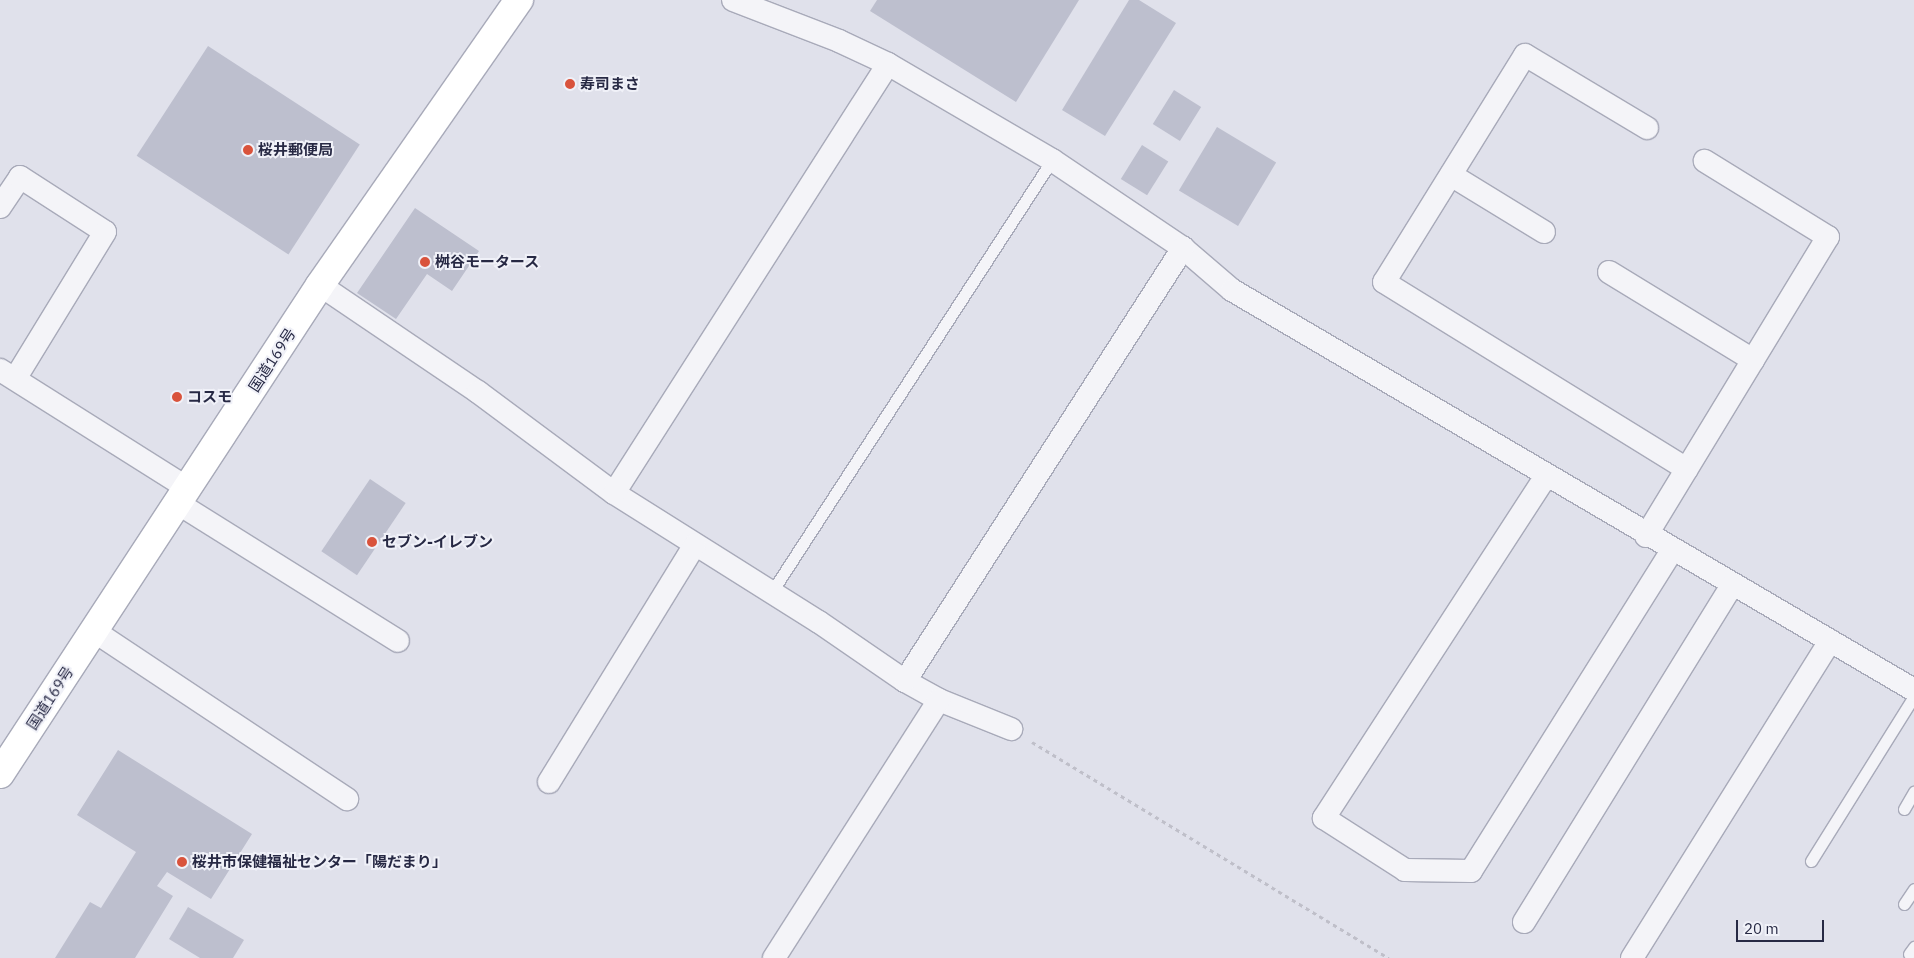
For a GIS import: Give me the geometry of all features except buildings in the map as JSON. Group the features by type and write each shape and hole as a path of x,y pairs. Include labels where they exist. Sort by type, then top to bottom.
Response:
{"highway":[{"name":"国道169号","path":"0,774 184,496 320,285 519,0"}],"street":[{"path":"733,0 839,40 888,64 1052,160 1183,248 1232,290 1646,536 1733,584 1914,690"},
{"path":"1647,128 1525,55 1384,282 1687,468"},
{"path":"614,492 888,64"},
{"path":"1646,536 1828,237 1706,161"},
{"path":"1451,175 1544,232"},
{"path":"0,207 20,178 105,232 7,375 398,641"},
{"path":"905,681 1183,248"},
{"path":"1609,272 1753,360"},
{"path":"320,285 478,392 614,492 905,681 939,700 1010,729"},
{"path":"1546,476 1324,818 1405,870 1471,870 1672,550"},
{"path":"549,782 696,546"},
{"path":"1524,922 1733,584"},
{"path":"94,630 347,799"},
{"path":"1632,958 1830,641"},
{"path":"774,958 939,700"}],"lane":[{"path":"771,593 1052,160"},
{"path":"1811,861 1914,696"},
{"path":"1904,809 1914,792"},
{"path":"1904,904 1914,889"}],"path":[{"path":"1010,729 1389,958"}],"place":[{"name":"寿司まさ","path":"570,84"},
{"name":"桜井郵便局","path":"248,150"},
{"name":"桝谷モータース","path":"425,262"},
{"name":"コスモ","path":"177,397"},
{"name":"セブン-イレブン","path":"372,542"},
{"name":"桜井市保健福祉センター「陽だまり」","path":"182,862"}]}
